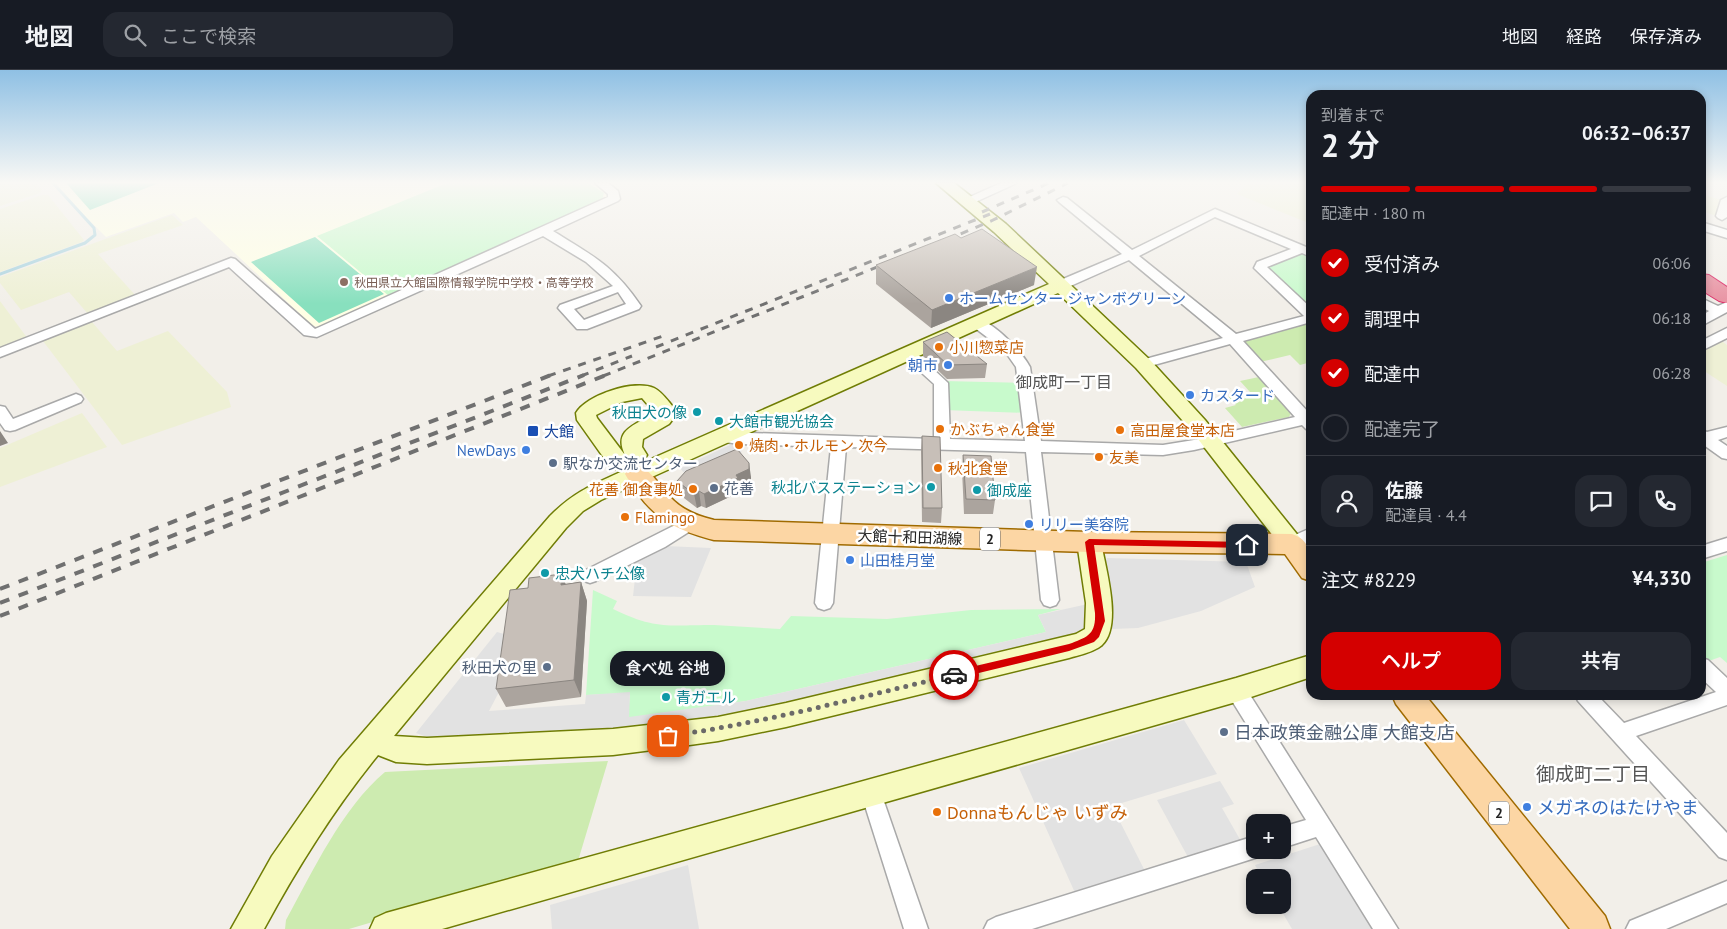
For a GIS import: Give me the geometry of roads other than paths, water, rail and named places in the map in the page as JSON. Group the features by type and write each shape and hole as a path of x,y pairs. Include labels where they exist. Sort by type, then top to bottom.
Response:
{"highway":[{"path":"1706,285 1725,303"}],"main road":[{"name":"大館十和田湖線","path":"634,469 665,509 679,519 689,524 729,531 1089,542 1302,539"},
{"path":"1302,539 1306,553"},
{"name":"2","path":"1411,700 1592,929"}],"street":[{"path":"0,353 231,262 309,332 317,333 561,223"},
{"path":"994,223 1143,364 1210,441 1302,539"},
{"path":"1091,223 1234,340 1306,418"},
{"path":"247,929 311,821 349,769 566,513 583,499 634,469 721,437 976,322 1130,256 1195,223"},
{"path":"1239,223 1306,251"},
{"path":"1706,228 1727,234"},
{"path":"544,231 604,269 621,287 634,306 582,326 565,308 621,287"},
{"path":"1306,251 1261,265 1260,268 1306,312"},
{"path":"1706,302 1725,303"},
{"path":"1706,318 1725,303"},
{"path":"1143,364 1306,318"},
{"path":"976,322 1012,351 1020,360 1026,379 1050,600"},
{"path":"1706,344 1727,332"},
{"path":"908,353 941,383 942,445"},
{"path":"0,412 10,426 76,398"},
{"path":"721,437 839,442 1163,450 1306,422"},
{"path":"1706,436 1727,432"},
{"path":"1706,439 1727,454"},
{"path":"824,603 832,535 839,442"},
{"path":"590,576 659,542 689,524"},
{"path":"373,741 396,749 427,751 613,742 668,736 718,729 786,715 1069,647 1090,640 1096,634 1100,621 1089,542"},
{"path":"1706,551 1727,544"},
{"path":"386,929 426,924 871,793 1236,690 1306,668"},
{"path":"1706,671 1727,690"},
{"path":"1236,690 1386,929"},
{"path":"1620,733 1727,697"},
{"path":"1590,700 1727,849"},
{"path":"871,793 916,929"},
{"path":"1291,835 1320,826"},
{"path":"996,929 1246,850"},
{"path":"1638,929 1727,892"}],"waterway":[{"path":"0,274 85,243 95,235 94,228 90,223"}],"railway":[{"path":"656,347 967,223"},
{"path":"946,240 986,223"},
{"path":"603,376 890,262"},
{"path":"548,376 663,336"},
{"path":"581,376 632,356"},
{"path":"0,589 551,375"},
{"path":"0,603 584,375"},
{"path":"0,616 606,375"}],"place":[{"name":"秋田県立大館国際情報学院中学校・高等学校","path":"344,282"},
{"name":"ホームセンター ジャンボグリーン","path":"949,298"},
{"name":"小川惣菜店","path":"939,347"},
{"name":"朝市","path":"948,365"},
{"name":"カスタード","path":"1190,395"},
{"name":"秋田犬の像","path":"697,412"},
{"name":"大館市観光協会","path":"719,421"},
{"name":"かぶちゃん食堂","path":"940,429"},
{"name":"高田屋食堂本店","path":"1120,430"},
{"name":"大館","path":"533,431"},
{"name":"焼肉・ホルモン 次今","path":"739,445"},
{"name":"NewDays","path":"526,450"},
{"name":"友美","path":"1099,457"},
{"name":"駅なか交流センター","path":"553,463"},
{"name":"秋北食堂","path":"938,468"},
{"name":"秋北バスステーション","path":"931,487"},
{"name":"花善","path":"714,488"},
{"name":"花善 御食事処","path":"693,489"},
{"name":"御成座","path":"977,490"},
{"name":"Flamingo","path":"625,517"},
{"name":"リリー美容院","path":"1029,524"},
{"name":"山田桂月堂","path":"850,560"},
{"name":"忠犬ハチ公像","path":"545,573"},
{"name":"秋田犬の里","path":"547,667"},
{"name":"青ガエル","path":"666,697"},
{"name":"日本政策金融公庫 大館支店","path":"1224,732"},
{"name":"食べ処 谷地","path":"668,736"},
{"name":"メガネのはたけやま","path":"1527,807"},
{"name":"Donnaもんじゃ いずみ","path":"937,812"}],"district":[{"name":"御成町一丁目","path":"1064,382"},
{"name":"御成町二丁目","path":"1593,774"}]}
